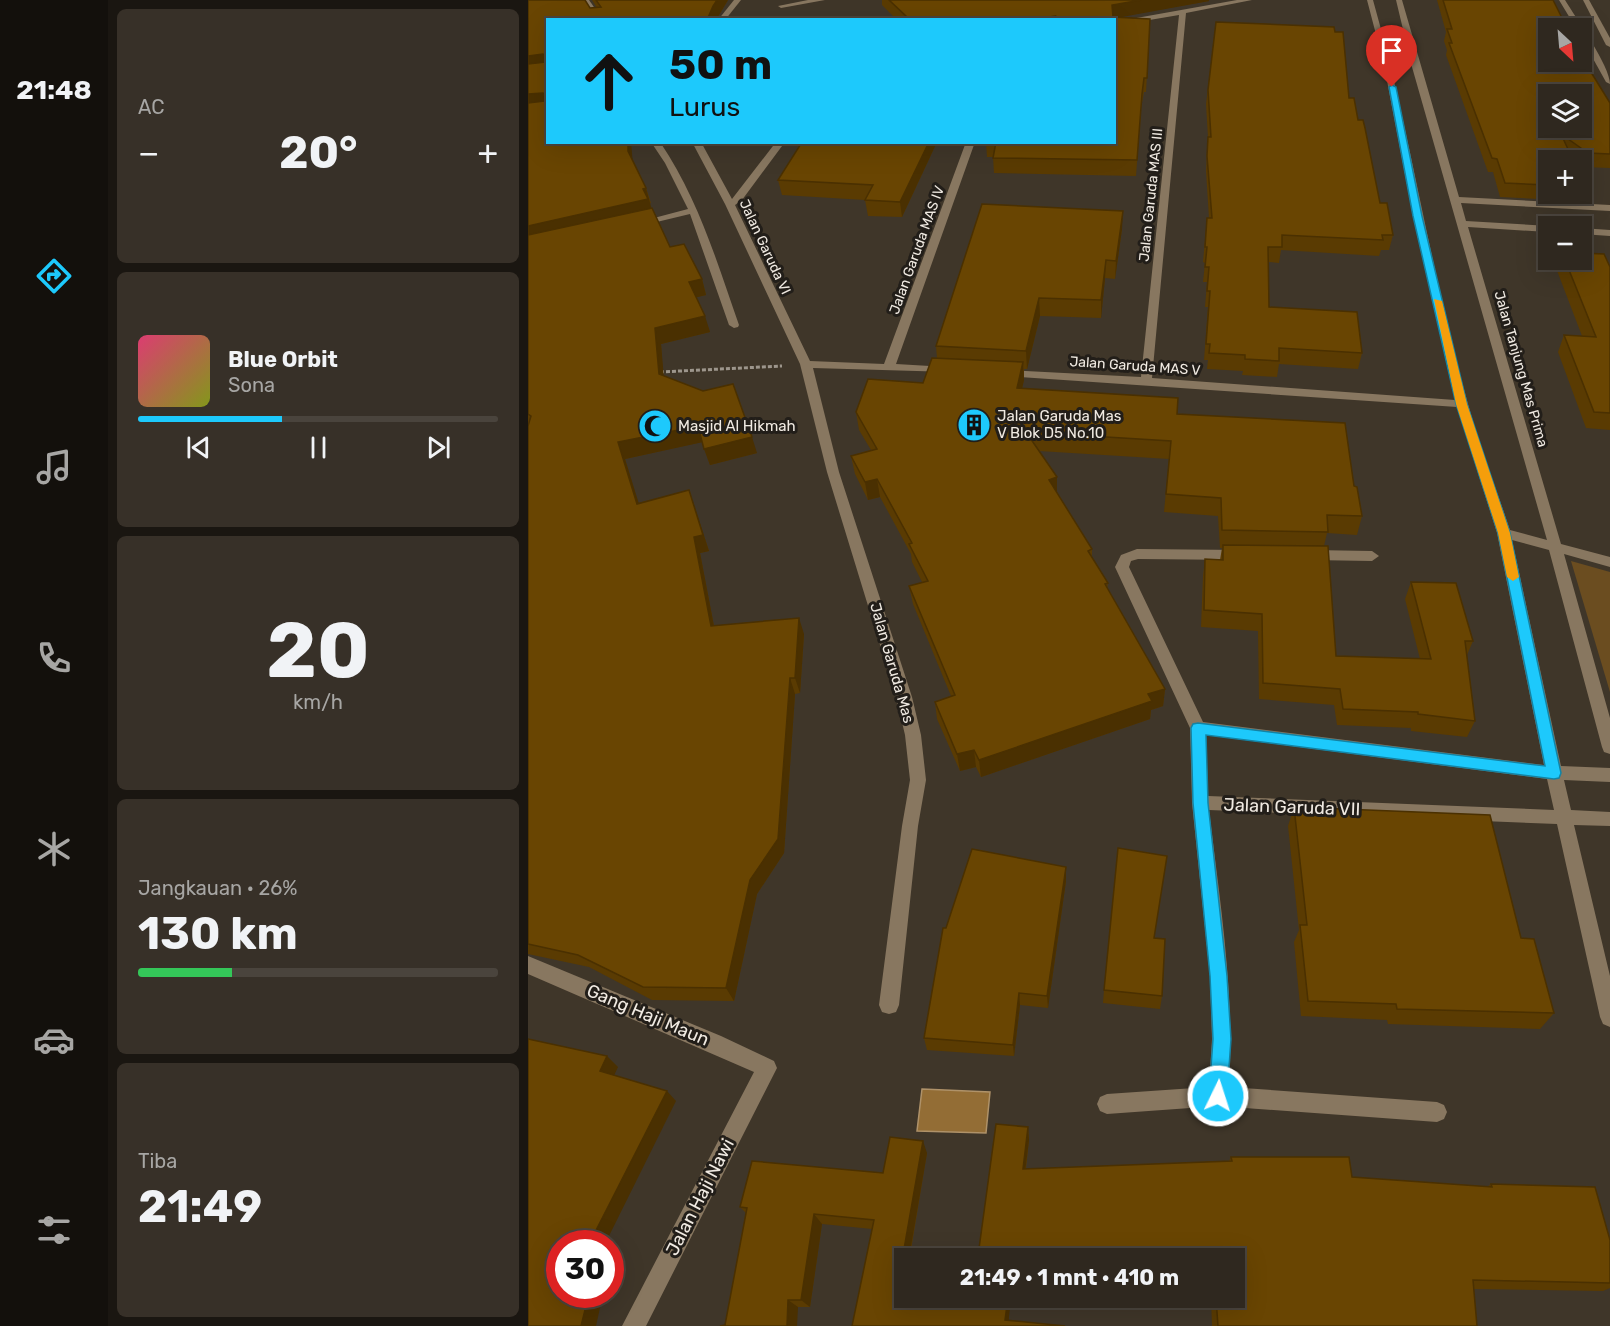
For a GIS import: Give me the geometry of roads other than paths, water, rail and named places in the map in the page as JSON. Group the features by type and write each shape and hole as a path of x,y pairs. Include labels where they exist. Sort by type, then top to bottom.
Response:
{"street":[{"path":"586,0 599,18"},
{"path":"723,18 738,0"},
{"path":"781,6 822,0"},
{"path":"1116,24 1249,0"},
{"path":"1370,0 1393,65 1418,216 1462,404 1504,533 1554,773 1610,1017"},
{"name":"Jalan Tanjung Mas Prima","path":"1399,0 1412,67 1456,200 1526,440 1553,547 1610,747"},
{"path":"1562,0 1573,18"},
{"path":"1586,0 1610,45"},
{"name":"Jalan Garuda MAS III","path":"1146,381 1183,12"},
{"path":"1592,51 1610,82"},
{"path":"656,144 673,168 693,211 734,325"},
{"name":"Jalan Garuda VI","path":"697,144 730,204 806,364"},
{"path":"730,204 739,198 780,144"},
{"name":"Jalan Garuda MAS IV","path":"889,367 970,144"},
{"path":"1456,200 1610,209"},
{"path":"627,226 693,211"},
{"path":"1463,224 1538,228"},
{"path":"1592,232 1610,233"},
{"path":"806,364 959,371"},
{"name":"Jalan Garuda Mas","path":"806,364 833,472 904,697 913,735 918,780 910,826 889,1005"},
{"name":"Jalan Garuda MAS V","path":"994,373 1146,381 1462,404"},
{"path":"1504,533 1610,562"},
{"path":"1200,803 1198,728 1122,567 1124,561 1137,554 1254,555"},
{"path":"1301,555 1372,556"},
{"path":"1198,728 1554,773 1610,775"},
{"name":"Jalan Garuda VII","path":"1218,1096 1222,1039 1219,976 1200,803 1610,819"},
{"name":"Gang Haji Maun","path":"528,965 714,1043 767,1068"},
{"name":"Jalan Haji Nawi","path":"634,1326 767,1068"},
{"path":"1107,1104 1218,1096 1437,1112"}],"place":[{"name":"Jalan Garuda Mas V Blok D5 No.10","path":"974,425"},
{"name":"Masjid Al Hikmah","path":"655,426"}]}
